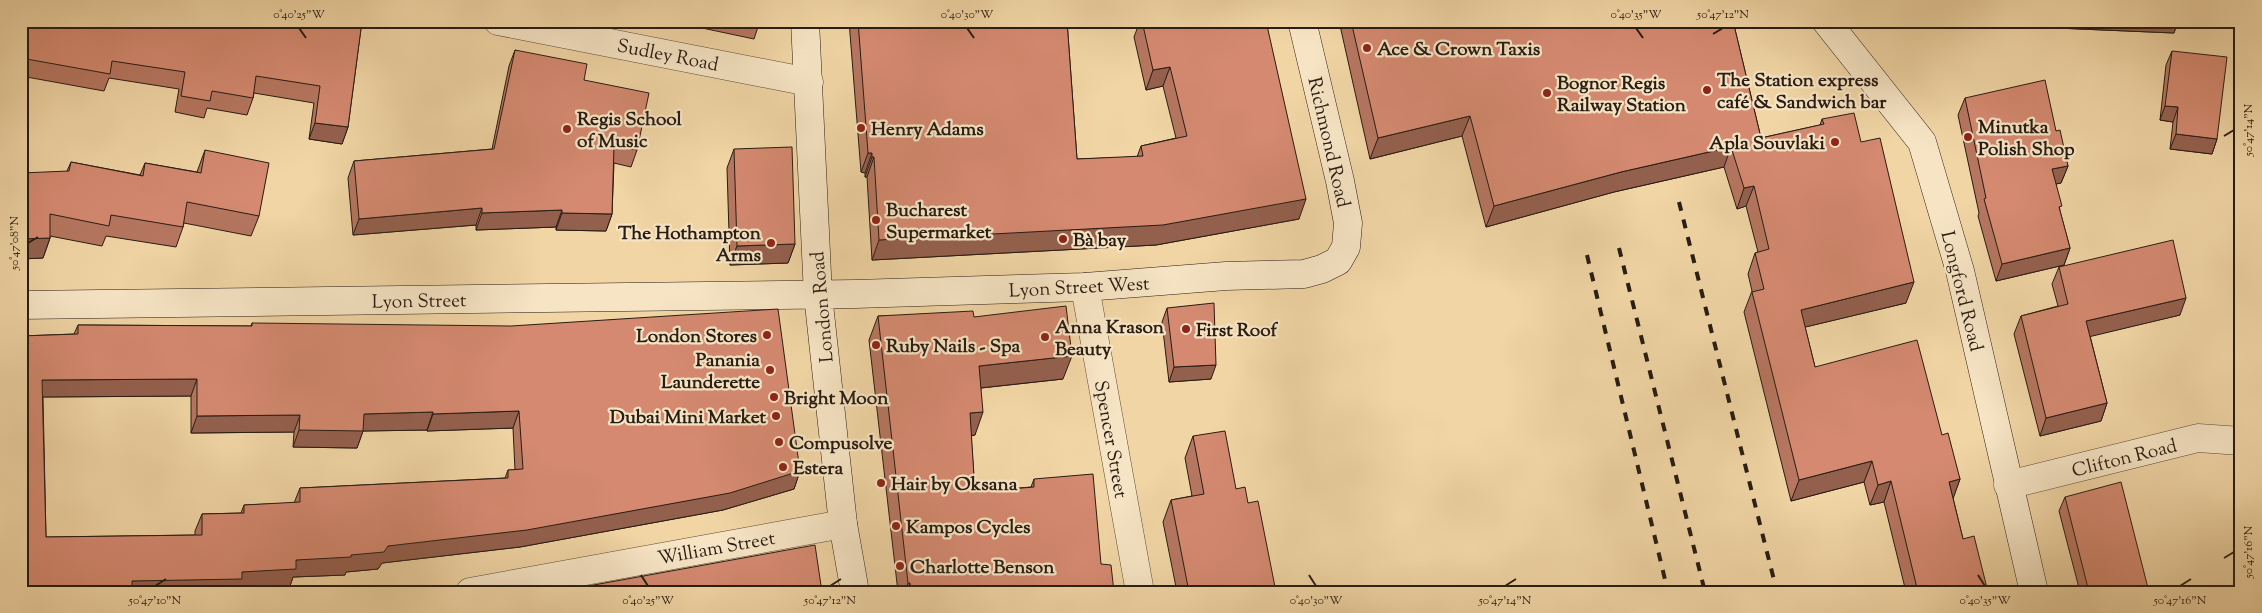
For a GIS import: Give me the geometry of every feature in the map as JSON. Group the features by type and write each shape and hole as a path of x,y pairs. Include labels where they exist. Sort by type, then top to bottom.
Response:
{"street":[{"name":"Sudley Road","path":"498,21 809,82"},
{"name":"London Road","path":"805,21 818,295 843,524 854,592"},
{"name":"Richmond Road","path":"1302,21 1340,180 1348,223 1346,246 1338,261"},
{"name":"Longford Road","path":"1826,21 1922,142 1960,271 2034,592"},
{"name":"Lyon Street West","path":"818,295 1085,287 1226,276 1304,274 1322,269 1338,261"},
{"name":"Spencer Street","path":"1085,287 1140,592"},
{"name":"Lyon Street","path":"21,305 818,295"},
{"name":"Clifton Road","path":"2008,485 2198,438 2241,442"},
{"name":"William Street","path":"470,592 843,524"}],"building":[{"path":"21,21 362,21 348,127 315,123 320,86 256,76 253,98 212,91 210,101 181,96 185,72 112,61 110,74 21,58"},
{"path":"858,21 1067,21 1077,159 1143,156 1141,146 1187,136 1170,67 1153,70 1142,21 1266,21 1306,199 1163,225 879,240 874,157 872,157 872,153 868,153"},
{"path":"1351,21 1733,21 1761,138 1824,124 1822,119 1854,113 1861,142 1880,138 1914,282 1801,310 1815,367 1917,340 1942,435 1948,433 1960,479 1949,482 1963,539 1974,536 1988,592 1918,592 1891,481 1878,485 1872,461 1799,480 1752,292 1764,289 1755,253 1769,249 1754,186 1744,188 1731,147 1621,172 1494,206 1470,116 1378,138"},
{"path":"515,50 587,64 584,80 649,93 637,150 614,146 612,214 562,213 562,210 482,213 482,208 359,219 354,161 494,149"},
{"path":"2172,51 2227,57 2217,139 2176,134 2178,107 2165,106"},
{"path":"2045,80 2056,131 2060,130 2068,166 2052,169 2062,206 2059,207 2070,248 2002,264 1984,199 1986,198 1965,98"},
{"path":"792,147 795,244 737,246 734,149"},
{"path":"205,150 269,163 259,216 187,202 183,227 111,215 109,226 50,214 50,238 21,239 21,173 69,171 71,162 143,176 145,163 201,173"},
{"path":"2173,240 2186,298 2086,321 2107,403 2046,418 2021,316 2068,304 2059,267"},
{"path":"1214,303 1216,365 1174,367 1167,308"},
{"path":"1066,306 1072,356 979,366 983,412 970,413 975,492 1034,487 1034,479 1093,474 1101,564 1111,565 1114,592 911,592 910,583 908,583 878,316 973,311 974,317"},
{"path":"778,309 800,471 730,493 527,530 388,546 384,552 351,555 351,557 296,560 296,569 242,572 242,579 132,581 132,589 21,592 21,336 78,334 78,325 252,326 252,323 511,326","holes":["197,379 197,416 300,415 299,430 363,431 364,414 519,411 523,469 508,470 508,478 300,488 300,502 244,505 244,513 202,514 202,535 46,537 42,380"]},
{"path":"1225,431 1236,489 1245,487 1248,503 1258,501 1276,592 1189,592 1171,500 1204,494 1193,436"},
{"path":"2121,482 2149,592 2089,592 2065,497"},
{"path":"815,545 822,592 555,592"}],"railway":[{"path":"1679,202 1777,592"},
{"path":"1619,248 1705,592"},
{"path":"1587,255 1668,592"}],"place":[{"name":"Ace & Crown Taxis","path":"1367,48"},
{"name":"The Station express café & Sandwich bar","path":"1707,90"},
{"name":"Bognor Regis Railway Station","path":"1547,93"},
{"name":"Henry Adams","path":"861,128"},
{"name":"Regis School of Music","path":"567,129"},
{"name":"Minutka Polish Shop","path":"1968,137"},
{"name":"Apla Souvlaki","path":"1835,142"},
{"name":"Bucharest Supermarket","path":"876,220"},
{"name":"Bà bay","path":"1063,239"},
{"name":"The Hothampton Arms","path":"771,243"},
{"name":"First Roof","path":"1186,329"},
{"name":"London Stores","path":"767,335"},
{"name":"Anna Krason Beauty","path":"1045,337"},
{"name":"Ruby Nails - Spa","path":"876,345"},
{"name":"Panania Launderette","path":"770,370"},
{"name":"Bright Moon","path":"774,397"},
{"name":"Dubai Mini Market","path":"776,416"},
{"name":"Compusolve","path":"779,442"},
{"name":"Estera","path":"783,467"},
{"name":"Hair by Oksana","path":"881,483"},
{"name":"Kampos Cycles","path":"896,526"},
{"name":"Charlotte Benson","path":"900,566"}]}
